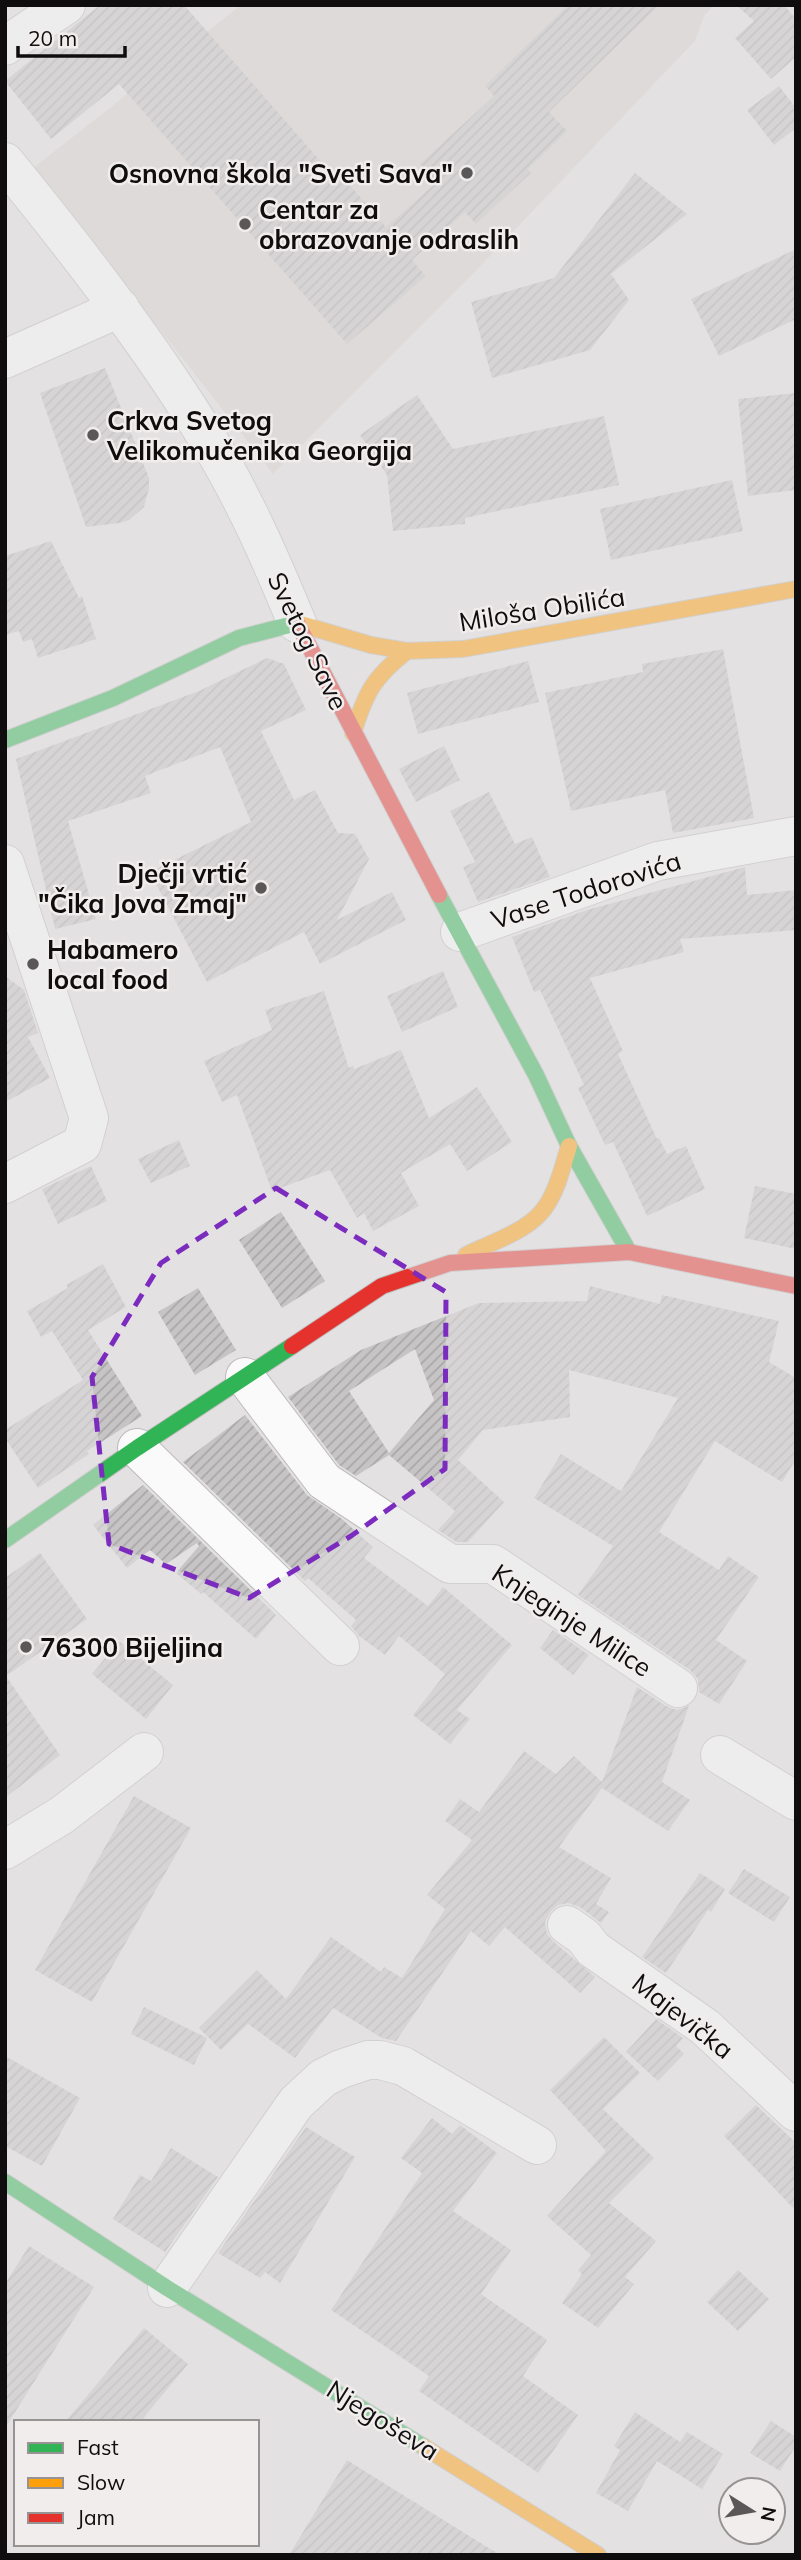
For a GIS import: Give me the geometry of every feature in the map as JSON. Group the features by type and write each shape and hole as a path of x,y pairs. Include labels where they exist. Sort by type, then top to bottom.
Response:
{"street":[{"path":"5,46 66,5"},
{"name":"Svetog Save","path":"5,162 120,308 216,452 281,583 297,623 353,733 559,1121 569,1146 629,1252"},
{"path":"5,359 120,308"},
{"name":"Miloša Obilića","path":"297,623 371,645 407,651 463,649 796,589"},
{"path":"5,740 113,698 239,638 297,623"},
{"path":"353,733 365,693 380,672 407,651"},
{"name":"Vase Todorovića","path":"460,932 659,861 796,836"},
{"path":"5,864 89,1118 82,1143 5,1184"},
{"path":"5,1540 137,1448 382,1286 450,1263 539,1215 551,1196 569,1146"},
{"path":"450,1263 629,1252 796,1286"},
{"name":"Knjeginje Milice","path":"245,1377 324,1481 450,1564 493,1564 678,1688"},
{"path":"137,1448 340,1646"},
{"path":"5,1850 62,1815 144,1752"},
{"path":"720,1755 796,1801"},
{"name":"Majevička","path":"567,1925 584,1937 593,1950 705,2027 796,2112"},
{"path":"167,2288 296,2103 323,2078 341,2069 368,2060 403,2066 537,2145"},
{"name":"Njegoševa","path":"5,2182 167,2288 598,2555"}],"highlighted area":[{"path":"276,1188 446,1292 445,1469 351,1536 249,1598 109,1544 92,1377 161,1263"}],"shaded area":[{"path":"241,5 714,5 704,16 695,41 467,280 273,474 33,168"}],"building":[{"path":"100,5 184,5 337,180 342,176 386,227 437,182 420,164 494,96 485,86 568,5 659,5 549,112 567,131 528,169 531,173 476,224 465,212 412,260 426,276 347,344 119,84 51,139 5,81"},
{"path":"736,5 784,5 796,19 796,57 771,79 735,38 754,21"},
{"path":"779,86 796,108 796,128 774,145 747,110"},
{"path":"635,173 687,214 611,274 629,300 590,350 492,378 471,302 554,278"},
{"path":"796,249 796,319 719,356 691,299"},
{"name":"Crkva Svetog Velikomučenika Georgija","path":"105,368 149,478 149,488 144,507 129,520 86,527 40,393"},
{"path":"796,393 796,490 748,496 738,399"},
{"path":"417,395 453,449 604,416 619,485 465,518 465,524 393,531 387,475 360,435"},
{"path":"732,480 743,531 611,560 600,509"},
{"path":"51,541 79,598 82,596 96,639 38,658 32,639 23,642 19,631 5,635 5,556"},
{"path":"723,649 754,818 673,833 665,790 571,811 545,693 643,672 642,664"},
{"path":"267,658 284,664 306,710 261,731 294,800 315,790 338,833 355,834 369,859 337,920 392,892 406,920 320,964 304,932 207,982 150,872 251,822 220,747 145,776 151,793 68,821 96,919 55,929 16,759 199,691"},
{"path":"528,661 539,702 418,734 407,693"},
{"path":"444,746 460,780 416,802 399,769"},
{"path":"489,792 515,844 532,837 550,877 478,902 463,867 475,862 450,811"},
{"path":"745,867 747,895 796,890 796,930 680,939 684,952 590,978 623,1051 618,1054 657,1139 659,1138 667,1154 686,1146 705,1189 647,1216 613,1142 605,1145 578,1088 584,1085 540,990 534,992 512,937 587,910"},
{"path":"443,971 458,1007 402,1032 387,996"},
{"path":"5,976 24,990 38,1033 28,1037 50,1078 5,1102"},
{"path":"324,991 349,1068 353,1066 354,1069 401,1050 429,1118 477,1087 512,1142 467,1171 450,1144 401,1173 419,1206 373,1231 364,1213 357,1218 330,1170 272,1191 237,1095 222,1102 204,1061 272,1030 265,1010"},
{"path":"179,1140 190,1166 151,1183 138,1159"},
{"path":"91,1166 107,1201 58,1224 42,1189"},
{"path":"755,1186 796,1194 796,1249 744,1238"},
{"path":"281,1212 325,1281 282,1308 239,1240"},
{"path":"103,1264 126,1307 88,1330 142,1416 87,1451 89,1454 38,1488 5,1438 5,1430 83,1380 52,1331 41,1337 27,1311"},
{"path":"590,1286 660,1304 662,1295 779,1321 769,1362 796,1378 796,1459 782,1482 715,1441 659,1532 719,1570 728,1556 759,1577 716,1640 747,1661 719,1704 699,1692 698,1679 690,1670 578,1595 613,1546 534,1498 561,1454 621,1491 678,1398 569,1370 570,1417 483,1430 458,1460 504,1502 468,1542 457,1542 438,1530 455,1511 389,1455 356,1476 339,1465 288,1397 361,1350 479,1303 587,1301","holes":["415,1349 434,1400 389,1453 349,1391"]},
{"path":"198,1288 236,1350 195,1375 158,1312"},
{"path":"245,1415 307,1495 342,1519 373,1547 364,1558 428,1606 443,1587 512,1645 457,1710 470,1719 450,1744 413,1715 445,1674 399,1636 385,1655 359,1636 351,1626 356,1620 308,1578 305,1581 183,1462"},
{"path":"143,1485 276,1615 256,1639 203,1592 201,1594 176,1573 199,1546 197,1543 166,1564 150,1550 127,1568 93,1525"},
{"name":"76300 Bijeljina","path":"40,1553 87,1619 6,1676 60,1755 5,1798 5,1578"},
{"path":"553,1630 589,1655 573,1675 540,1648"},
{"path":"119,1641 173,1685 146,1719 92,1674"},
{"path":"637,1687 666,1706 677,1710 689,1706 662,1782 690,1800 668,1831 602,1788 559,1847 611,1878 596,1904 609,1912 601,1923 580,1907 568,1903 558,1905 550,1912 545,1922 547,1934 554,1942 595,1977 580,1993 505,1927 489,1946 471,1931 396,2041 382,2038 333,2008 295,2058 248,2024 221,2050 199,2028 257,1970 286,1999 331,1937 381,1972 384,1967 402,1978 445,1909 427,1895 472,1840 445,1821 460,1799 479,1812 524,1751 556,1774 574,1756 602,1782"},
{"path":"134,1796 191,1828 92,2002 35,1970"},
{"path":"744,1869 790,1897 774,1922 728,1893"},
{"path":"700,1873 725,1889 666,1973 642,1957"},
{"path":"144,2007 207,2038 194,2065 131,2034"},
{"path":"656,2019 683,2038 676,2046 684,2054 658,2081 626,2052"},
{"path":"604,2037 640,2073 603,2109 654,2158 609,2203 656,2241 625,2277 634,2284 598,2328 562,2303 582,2274 578,2270 591,2255 547,2216 606,2151 550,2090"},
{"path":"5,2056 80,2098 42,2166 5,2146"},
{"path":"756,2105 796,2143 796,2211 724,2136"},
{"path":"432,2118 452,2134 460,2125 497,2153 453,2211 511,2250 481,2294 547,2340 523,2376 578,2415 538,2473 419,2391 429,2376 331,2310 422,2173 401,2158"},
{"path":"306,2127 355,2157 280,2283 265,2272 260,2278 218,2253"},
{"path":"171,2148 218,2177 165,2252 113,2219 140,2175 151,2181"},
{"path":"29,2246 94,2287 5,2428 5,2284"},
{"path":"738,2270 769,2299 738,2331 707,2302"},
{"path":"144,2328 188,2364 142,2420 67,2420"},
{"path":"635,2412 680,2442 687,2432 723,2454 702,2489 657,2461 628,2511 596,2493 620,2450 614,2446"},
{"path":"771,2421 796,2437 796,2446 780,2471 750,2453"},
{"path":"347,2460 395,2490 500,2555 289,2555"}],"traffic: fast":[{"path":"5,740 113,698 239,638 297,623"},
{"path":"439,895 536,1075 569,1146 629,1252"},
{"path":"5,1540 137,1448 292,1346"},
{"path":"5,2182 167,2288 424,2447"}],"traffic: slow":[{"path":"297,623 371,645 407,651 463,649 796,589"},
{"path":"353,733 372,687 386,669 407,651"},
{"path":"466,1255 522,1228 541,1213 555,1189 569,1146"},
{"path":"424,2447 598,2555"}],"traffic: jam":[{"path":"297,623 439,895"},
{"path":"292,1346 382,1286 450,1263 629,1252 796,1286"}],"place":[{"name":"Osnovna škola \"Sveti Sava\"","path":"467,173"},
{"name":"Centar za obrazovanje odraslih","path":"245,224"},
{"name":"Crkva Svetog Velikomučenika Georgija","path":"93,435"},
{"name":"Dječji vrtić \"Čika Jova Zmaj\"","path":"261,888"},
{"name":"Habamero local food","path":"33,964"},
{"name":"76300 Bijeljina","path":"26,1647"}]}
